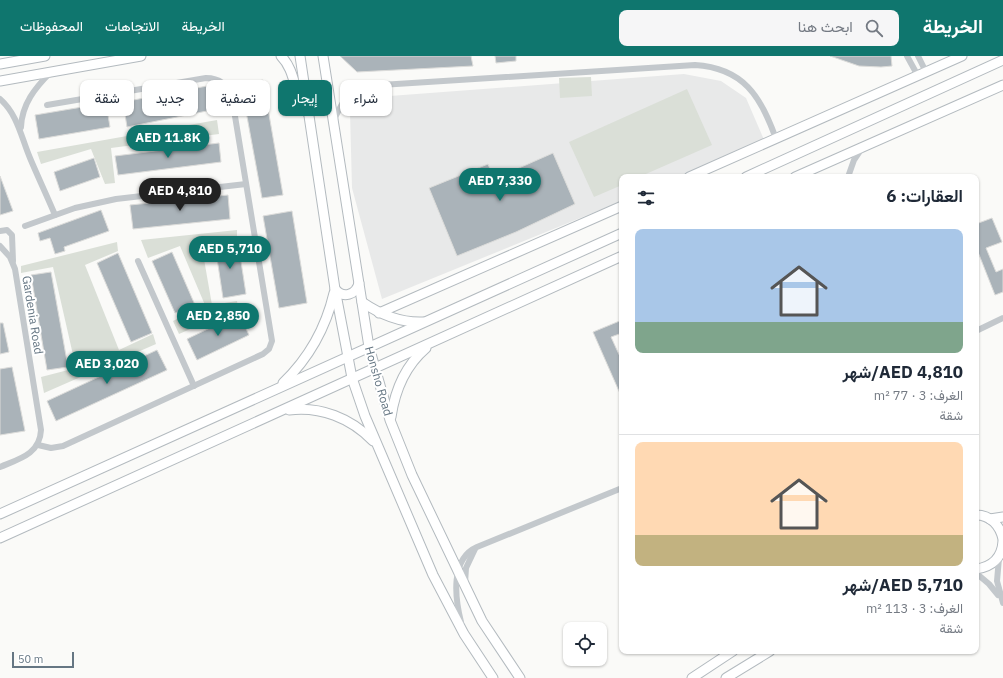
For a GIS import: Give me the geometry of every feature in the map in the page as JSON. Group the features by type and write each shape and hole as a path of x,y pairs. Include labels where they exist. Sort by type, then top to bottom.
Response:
{"street":[{"path":"0,64 45,56"},
{"path":"0,81 141,56"},
{"path":"281,56 290,67 293,80"},
{"name":"Honsho Road","path":"300,56 304,80"},
{"name":"Honsho Road","path":"323,56 369,347 390,420 412,475 482,621 520,678"},
{"path":"907,56 922,74"},
{"path":"918,56 922,74"},
{"path":"696,174 962,56"},
{"path":"753,174 1003,60"},
{"path":"334,121 347,95 352,90 365,86 695,65 721,69 734,75 745,83 764,108 776,139"},
{"path":"20,130 22,115 28,100 36,88 50,73"},
{"path":"0,467 27,455 38,445 51,448 63,446 263,354 271,345 271,337 232,98 226,85 220,81 206,78 47,105"},
{"path":"802,174 1003,85"},
{"path":"0,99 12,112 26,149 55,215"},
{"name":"Honsho Road","path":"309,116 334,289 346,358 364,416 433,575 464,634 493,678"},
{"path":"849,174 854,160 864,146"},
{"path":"25,226 55,215 116,199 246,184"},
{"path":"379,313 619,207"},
{"name":"Gardenia Road","path":"0,231 8,230 12,235 13,263 41,423 41,438 38,445"},
{"path":"0,514 619,234"},
{"name":"Gardenia Road","path":"0,246 10,257 13,263"},
{"path":"0,538 619,257"},
{"path":"138,261 194,386"},
{"path":"278,388 298,367 315,343 329,312 334,289 341,294 349,295 356,290 359,283"},
{"path":"362,302 379,313 402,321 426,322"},
{"path":"979,330 1003,318"},
{"path":"390,420 392,405 403,376 416,358 432,342"},
{"path":"284,410 310,409 335,415 358,427 377,445"},
{"path":"464,634 458,609 458,570 462,558 466,553 477,547 619,489"},
{"path":"979,515 990,519 997,524 1003,540 997,577 1002,600"},
{"path":"990,519 1003,517"},
{"path":"465,585 466,568 470,557 477,547"},
{"path":"979,568 986,567 1002,551"},
{"path":"979,576 989,584 1002,600"},
{"path":"692,678 728,654"},
{"path":"726,678 765,654"}],"shaded area":[{"path":"684,74 721,81 746,98 765,142 686,174 619,174 619,202 382,299 352,188 350,116 392,116 392,96"},
{"path":"591,77 592,96 560,98 559,78"},
{"path":"687,89 712,145 646,174 619,174 619,186 594,197 569,142"},
{"path":"217,120 219,134 111,148 115,183 105,184 91,149 41,164 37,152"},
{"path":"237,230 237,238 201,242 212,305 237,301 238,308 179,334 173,321 205,305 180,246 148,258 141,240"},
{"path":"117,242 118,251 85,265 119,350 153,334 156,344 44,393 41,377 76,368 53,267 21,273 21,266"}],"building":[{"path":"340,56 471,56 473,66 357,72"},
{"path":"495,56 516,56 516,61 496,63"},
{"path":"830,56 891,56 892,66 859,66"},
{"path":"206,86 206,111 198,113 198,88"},
{"path":"142,98 142,116 182,116 127,127 125,116 134,116 134,100"},
{"path":"80,107 80,116 108,116 110,127 39,139 35,115"},
{"path":"247,116 269,116 283,195 262,198"},
{"path":"219,143 221,162 118,175 115,156"},
{"path":"553,153 575,204 516,232 457,256 429,188 488,164 494,179"},
{"path":"94,158 100,177 60,191 54,172"},
{"path":"0,176 13,211 0,215"},
{"path":"228,195 230,219 133,229 130,205"},
{"path":"101,210 109,231 64,247 65,251 55,254 50,238 40,241 38,233"},
{"path":"292,211 307,303 279,308 263,216"},
{"path":"992,218 1002,242 986,248 996,272 1003,269 1003,292 995,295 979,255 979,223"},
{"path":"238,242 246,294 223,298 215,245"},
{"path":"172,252 195,305 175,313 152,261"},
{"path":"118,253 152,333 131,342 97,263"},
{"path":"51,272 68,367 47,370 31,275"},
{"path":"239,314 249,335 197,360 187,339"},
{"path":"619,321 619,334 611,337 619,354 619,391 593,332"},
{"path":"0,323 3,323 9,352 0,354"},
{"path":"157,350 167,370 56,421 47,401"},
{"path":"12,367 25,431 0,435 0,369"}]}
